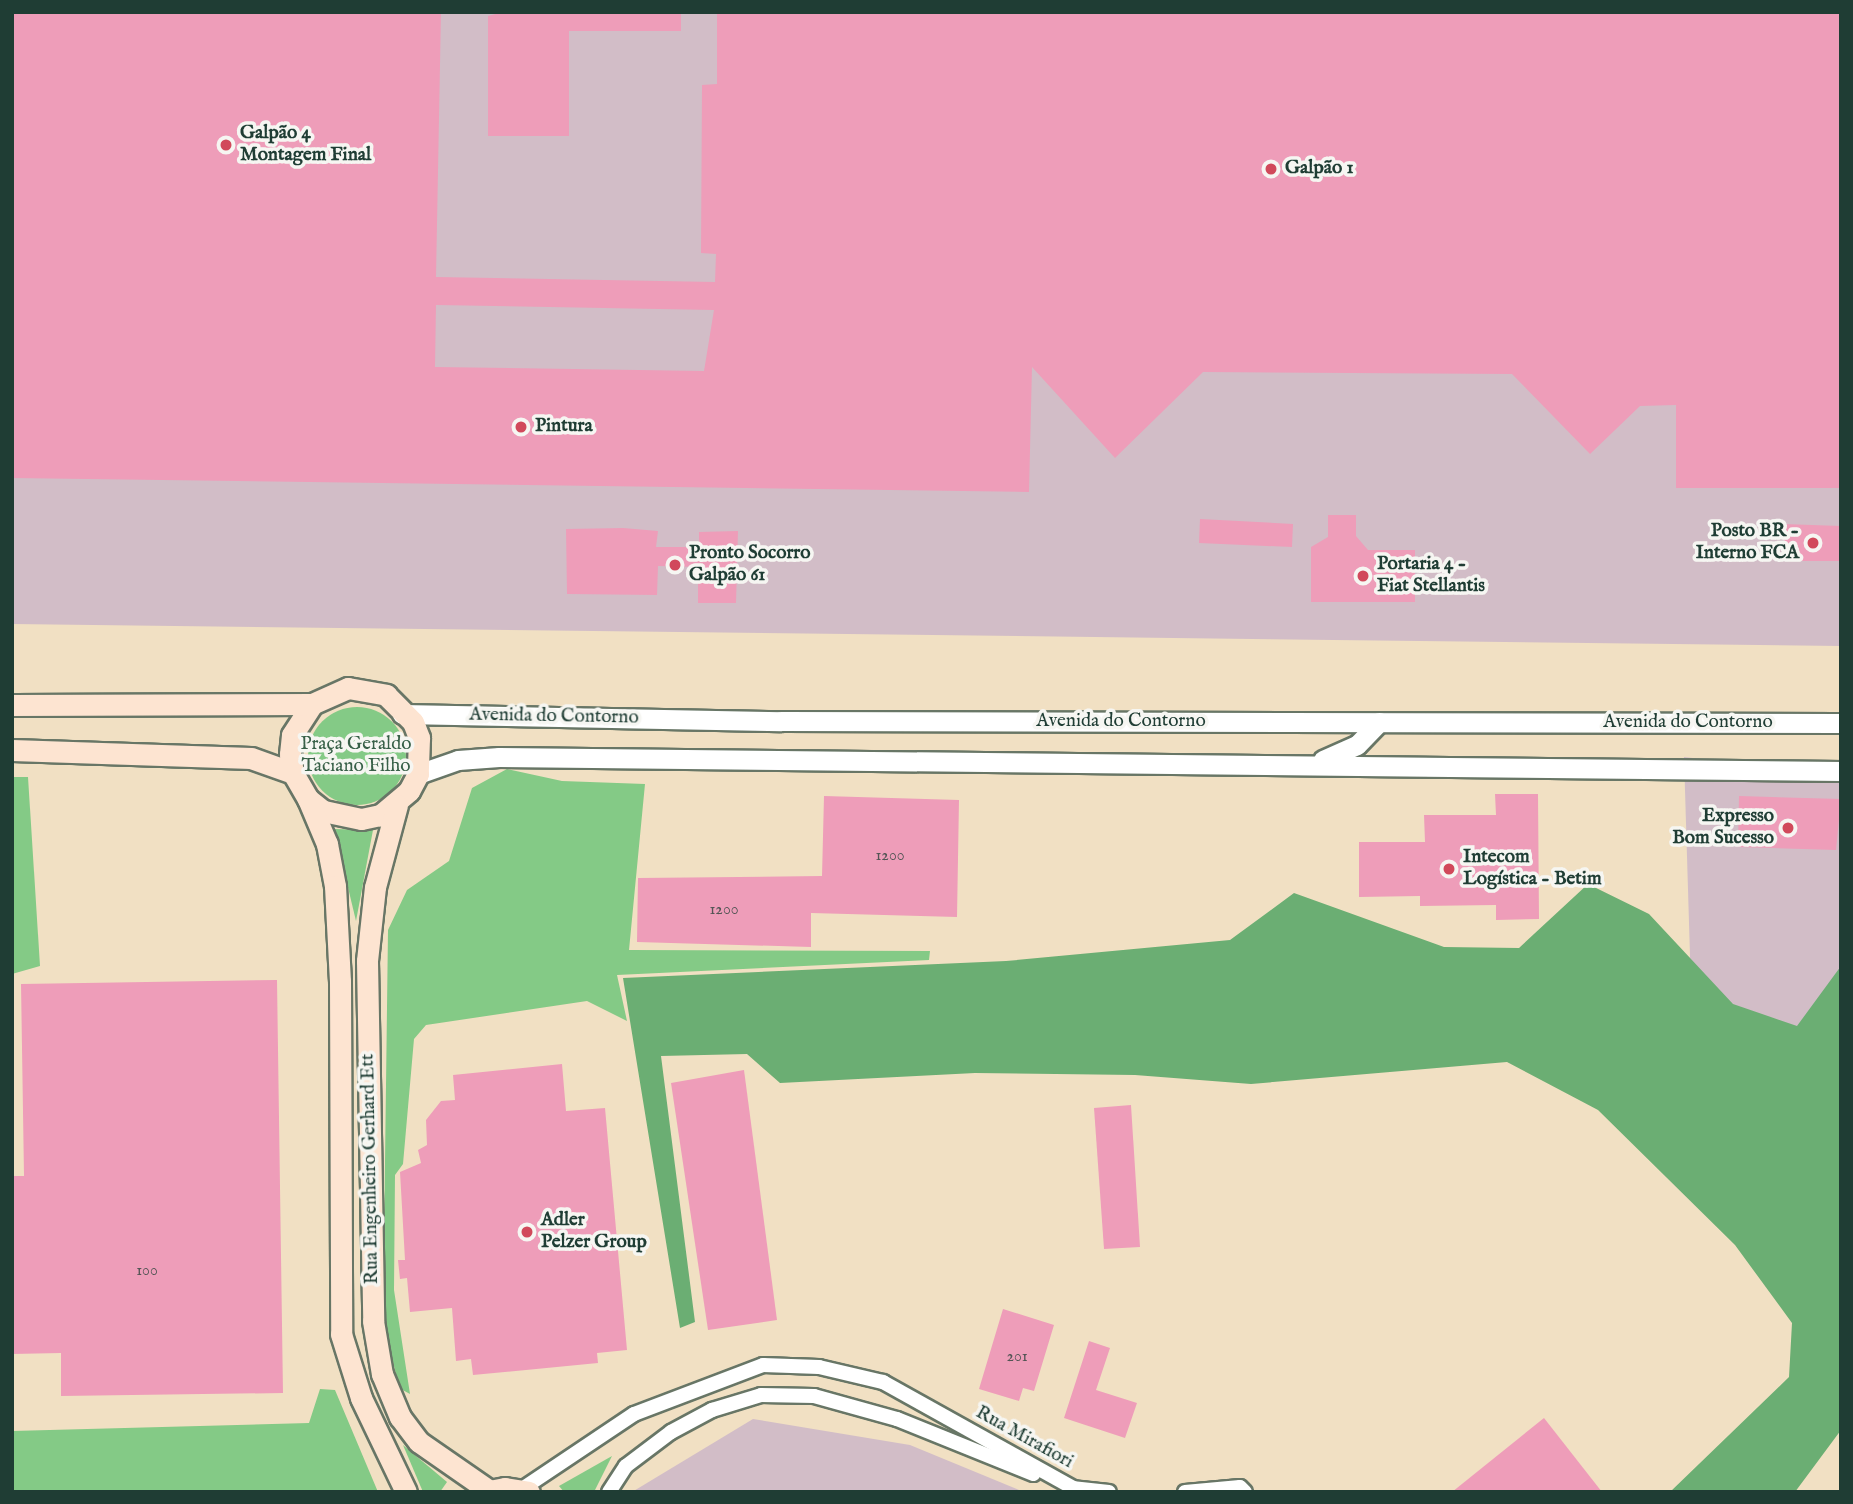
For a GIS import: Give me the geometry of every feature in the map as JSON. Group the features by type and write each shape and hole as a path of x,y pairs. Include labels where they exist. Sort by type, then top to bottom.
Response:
{"main road":[{"path":"12,705 312,704 338,691 368,689 386,695 401,714 412,722 419,738 418,775 397,805 361,819 323,811 308,799 293,773 292,735 312,704"},
{"path":"12,750 251,758 293,773"},
{"name":"Rua Engenheiro Gerhard Ett","path":"308,799 327,844 335,886 340,981 341,1334 361,1398 406,1492"},
{"name":"Rua Engenheiro Gerhard Ett","path":"397,805 375,887 368,961 373,1321 382,1374 400,1417 419,1441 486,1491"},
{"path":"486,1491 526,1490"}],"street":[{"name":"Avenida do Contorno","path":"401,714 781,721 1841,723"},
{"path":"1309,764 1357,745 1379,722"},
{"name":"Avenida do Contorno","path":"418,775 458,760 499,757 1841,771"},
{"name":"Rua Mirafiori","path":"526,1490 634,1414 763,1365 819,1367 883,1381 1079,1490"},
{"name":"Rua Mirafiori","path":"609,1492 626,1466 671,1432 712,1410 761,1395 814,1396 897,1419 1079,1490"},
{"path":"1185,1492 1240,1487 1245,1492"},
{"path":"1079,1490 1109,1492"}],"shaded area":[{"path":"12,12 1841,12 1841,646 12,624"},
{"name":"Expresso Bom Sucesso","path":"1684,757 1841,775 1841,1019 1782,1052 1691,989"},
{"path":"753,1419 910,1445 1024,1492 632,1492"}],"green space":[{"name":"Praça Geraldo Taciano Filho","path":"357,707 384,715 398,729 406,756 398,783 384,797 357,805 330,797 316,783 308,756 316,729 330,715"},
{"path":"507,769 562,781 645,784 629,950 930,951 929,960 617,975 627,1021 587,1001 426,1025 414,1039 403,1164 395,1175 394,1290 410,1394 399,1388 383,1318 388,930 407,890 449,861 472,788"},
{"path":"12,777 28,777 40,966 12,974"},
{"path":"334,829 373,830 356,921"},
{"path":"1588,884 1649,914 1733,1004 1797,1026 1841,966 1841,1430 1795,1492 1670,1492 1789,1377 1792,1323 1735,1245 1598,1110 1507,1062 1251,1084 1135,1075 975,1073 780,1083 747,1054 661,1056 695,1322 680,1328 623,978 1006,961 1230,940 1294,893 1444,947 1519,948"},
{"path":"320,1389 335,1390 378,1492 12,1492 12,1431 309,1423"},
{"path":"403,1445 447,1482 440,1492 423,1492"},
{"path":"612,1456 594,1492 564,1492 559,1486"}],"building":[{"name":"Galpão 1","path":"12,12 441,12 436,277 715,282 716,254 701,253 702,85 717,84 717,12 1841,12 1841,488 1676,488 1676,405 1640,406 1590,454 1512,374 1203,372 1115,458 1032,367 1029,492 12,478","holes":["436,305 714,310 704,371 435,367"]},
{"path":"503,12 681,12 681,31 569,31 569,136 488,136 488,16"},
{"name":"Portaria 4 - Fiat Stellantis","path":"1328,515 1356,515 1356,536 1368,550 1415,550 1415,602 1311,602 1311,547 1328,537"},
{"path":"1200,519 1293,524 1292,547 1199,543"},
{"name":"Posto BR - Interno FCA","path":"1783,524 1841,526 1841,561 1786,561"},
{"name":"Pronto Socorro Galpão 61","path":"623,528 658,531 656,547 699,547 699,532 738,531 736,603 698,603 698,567 658,566 657,595 567,594 566,529"},
{"name":"Intecom Logística - Betim","path":"1495,794 1538,794 1539,919 1496,920 1496,905 1420,906 1420,896 1359,897 1359,842 1425,842 1424,815 1496,815"},
{"path":"824,796 959,800 957,917 811,913 811,947 637,942 638,878 822,876"},
{"name":"Expresso Bom Sucesso","path":"1739,796 1841,799 1836,850 1738,847"},
{"path":"277,980 283,1393 61,1396 61,1353 12,1354 12,1176 24,1176 21,984"},
{"name":"Adler Pelzer Group","path":"562,1064 566,1111 605,1108 627,1350 597,1353 598,1363 473,1375 471,1359 456,1361 452,1308 410,1312 407,1278 400,1279 398,1260 405,1260 400,1172 421,1163 418,1150 427,1145 426,1120 441,1101 455,1100 453,1075"},
{"path":"744,1070 777,1320 708,1330 671,1083"},
{"path":"1131,1105 1140,1247 1104,1249 1094,1108"},
{"path":"1003,1309 1054,1325 1034,1391 1023,1388 1019,1401 979,1389"},
{"path":"1089,1341 1110,1348 1096,1390 1137,1403 1125,1438 1064,1418"},
{"path":"1544,1418 1602,1492 1452,1492"}],"place":[{"name":"Galpão 4 Montagem Final","path":"226,145"},
{"name":"Galpão 1","path":"1271,169"},
{"name":"Pintura","path":"521,427"},
{"name":"Posto BR - Interno FCA","path":"1813,543"},
{"name":"Pronto Socorro Galpão 61","path":"675,565"},
{"name":"Portaria 4 - Fiat Stellantis","path":"1363,576"},
{"name":"Expresso Bom Sucesso","path":"1788,828"},
{"name":"Intecom Logística - Betim","path":"1449,869"},
{"name":"Adler Pelzer Group","path":"527,1232"}]}
